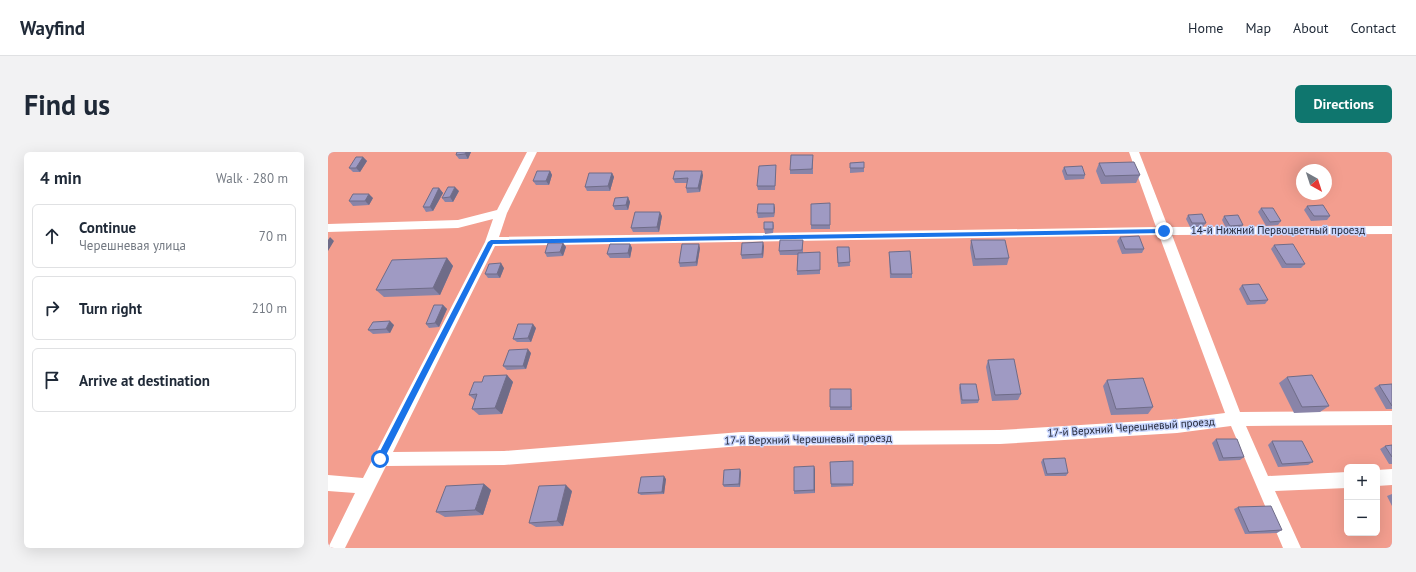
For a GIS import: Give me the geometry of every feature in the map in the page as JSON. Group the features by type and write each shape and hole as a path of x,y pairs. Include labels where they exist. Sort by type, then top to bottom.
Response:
{"lane":[{"path":"336,548 491,242 501,213 532,152"},
{"path":"1134,152 1235,418 1292,548"},
{"path":"328,228 458,224 501,213"},
{"name":"14-й Нижний Первоцветный проезд","path":"491,242 1164,231 1392,230"},
{"name":"17-й Верхний Черешневый проезд","path":"380,459 504,458 741,439 1000,437 1177,426 1235,418 1392,418"},
{"path":"1380,478 1392,477"},
{"path":"1264,484 1344,480"},
{"path":"328,483 367,486"}],"shaded area":[{"path":"328,152 1392,152 1392,548 328,548"}],"building":[{"path":"457,152 466,152 465,154 456,155"},
{"path":"791,155 813,155 812,169 790,170"},
{"path":"356,157 363,157 356,168 349,168"},
{"path":"864,162 864,168 850,168 850,163"},
{"path":"1134,162 1140,175 1105,176 1099,163"},
{"path":"776,165 775,186 757,186 759,166"},
{"path":"1082,166 1085,175 1067,175 1064,167"},
{"path":"537,171 550,171 546,181 533,181"},
{"path":"675,171 702,171 698,188 686,188 688,178 673,179"},
{"path":"589,173 612,173 608,186 585,187"},
{"path":"448,187 455,187 450,197 442,198"},
{"path":"433,188 439,188 430,207 423,207"},
{"path":"353,194 369,194 365,201 349,201"},
{"path":"628,197 626,205 613,206 615,198"},
{"path":"830,203 830,225 811,225 811,204"},
{"path":"758,204 774,204 774,213 757,213"},
{"path":"1323,205 1330,216 1314,216 1307,206"},
{"path":"1261,208 1273,208 1281,221 1270,222"},
{"path":"635,212 660,212 657,227 631,228"},
{"path":"1202,214 1206,223 1192,223 1188,215"},
{"path":"1238,215 1243,225 1230,226 1224,216"},
{"path":"764,222 773,222 773,229 764,229"},
{"path":"1139,236 1144,249 1125,249 1120,237"},
{"path":"780,240 803,240 802,250 779,251"},
{"path":"971,240 1005,240 1009,258 975,259"},
{"path":"763,242 762,254 741,255 742,243"},
{"path":"548,243 563,243 560,252 545,253"},
{"path":"610,244 630,244 628,253 607,254"},
{"path":"682,244 699,244 696,262 679,263"},
{"path":"1293,244 1305,264 1286,264 1274,245"},
{"path":"837,247 849,247 850,262 838,263"},
{"path":"910,251 912,274 891,274 889,252"},
{"path":"820,252 820,270 797,271 798,253"},
{"path":"447,258 433,288 376,290 392,260"},
{"path":"501,263 497,274 485,274 489,264"},
{"path":"1259,284 1268,300 1250,301 1242,285"},
{"path":"434,305 443,305 435,323 426,324"},
{"path":"390,321 386,329 368,330 373,322"},
{"path":"518,324 533,324 528,338 513,339"},
{"path":"528,349 523,366 503,366 509,350"},
{"path":"1014,359 1021,394 995,395 988,360"},
{"path":"507,375 495,408 472,409 477,394 469,395 474,382 482,382 484,376"},
{"path":"1312,375 1329,406 1302,407 1287,377"},
{"path":"1143,378 1153,407 1116,409 1107,380"},
{"path":"960,384 976,384 979,400 962,400"},
{"path":"1392,384 1392,406 1379,385"},
{"path":"830,389 851,389 851,407 830,407"},
{"path":"1216,439 1237,439 1244,457 1223,458"},
{"path":"1272,441 1302,441 1313,462 1282,464"},
{"path":"1392,445 1392,457 1385,446"},
{"path":"1065,458 1068,473 1047,474 1043,459"},
{"path":"853,461 853,484 831,484 830,462"},
{"path":"814,466 814,490 794,491 794,467"},
{"path":"740,469 739,484 723,485 724,470"},
{"path":"664,476 662,492 638,493 641,477"},
{"path":"484,484 475,510 436,512 446,486"},
{"path":"566,485 557,521 529,523 539,486"},
{"path":"1271,506 1282,530 1249,532 1238,507"}],"route":[{"path":"380,459 491,242 1164,231"}]}
